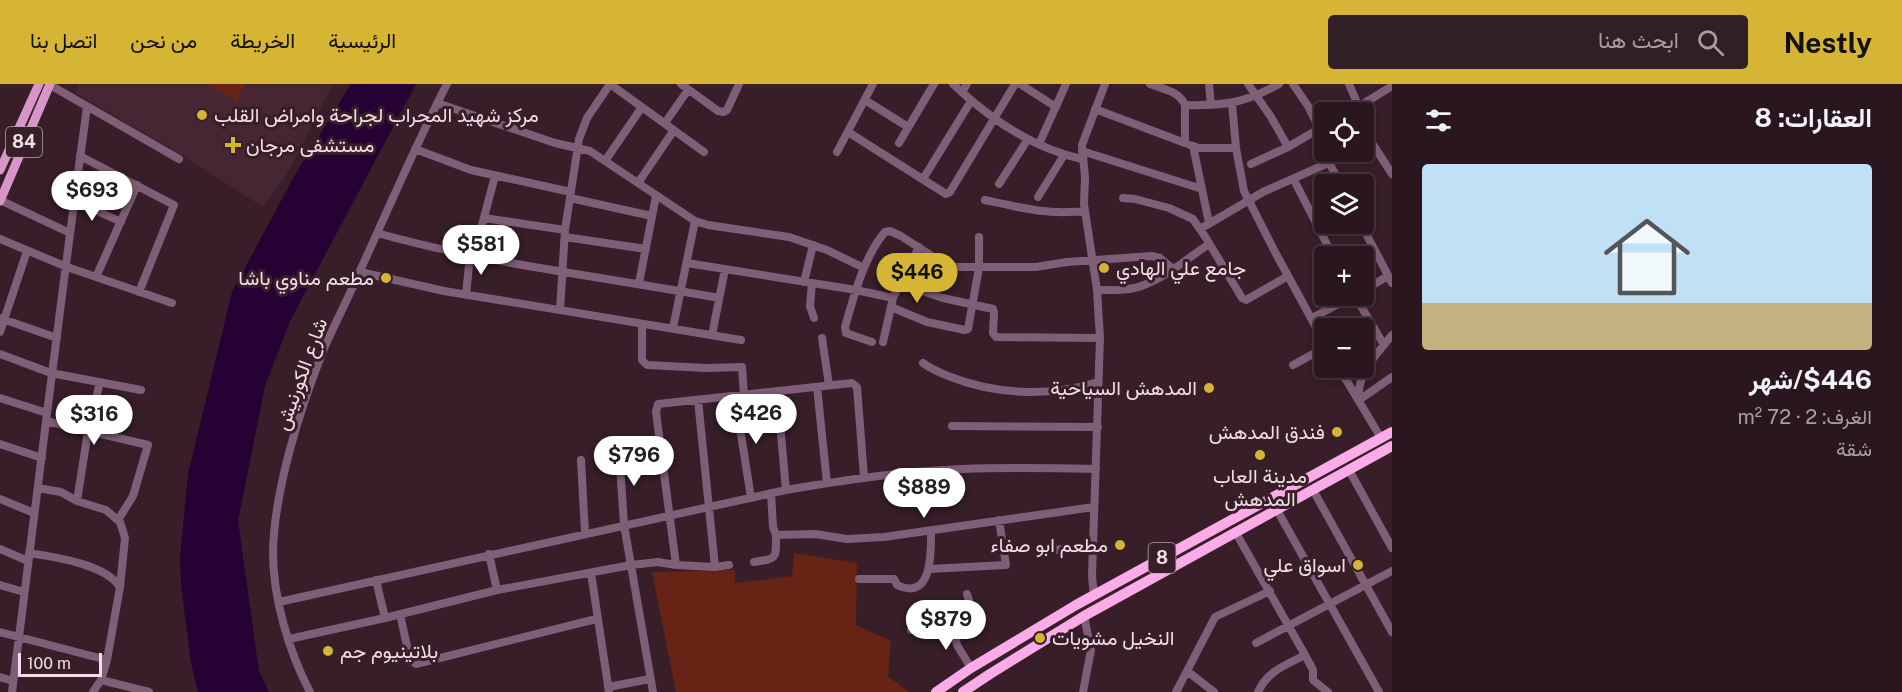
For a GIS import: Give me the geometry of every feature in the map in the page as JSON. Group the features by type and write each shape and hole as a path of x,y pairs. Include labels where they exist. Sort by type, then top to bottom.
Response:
{"highway":[{"name":"8","path":"936,692 949,688 970,668 1094,596 1392,432"},
{"name":"8","path":"963,692 1084,616 1392,447"}],"main road":[{"name":"84","path":"0,170 39,84"},
{"name":"84","path":"0,201 50,84"}],"street":[{"path":"50,84 179,159"},
{"name":"شارع الكورنيش","path":"310,692 289,639 274,571 276,518 285,470 323,351 447,84"},
{"path":"560,310 565,233 577,147 587,118 610,84 704,152"},
{"path":"681,84 718,111 724,112 739,84"},
{"path":"837,152 873,84"},
{"path":"899,143 934,84"},
{"path":"953,84 995,118 1028,139 1064,155 1082,155 1202,189"},
{"path":"962,92 967,84"},
{"path":"848,132 946,194 950,192 1015,84"},
{"path":"1020,84 1056,107"},
{"path":"1039,144 1066,84"},
{"path":"1094,596 1092,576 1100,338 1085,211 1082,145 1105,84"},
{"path":"1150,84 1180,96 1185,105 1189,145 1209,223"},
{"path":"1209,84 1211,105"},
{"path":"1248,84 1288,147"},
{"path":"1185,105 1232,103 1256,96 1279,84"},
{"path":"1293,84 1314,115"},
{"path":"1349,84 1357,102"},
{"path":"1370,102 1392,86"},
{"path":"665,123 688,90"},
{"path":"865,100 908,127"},
{"path":"923,179 971,100"},
{"path":"1232,103 1236,148 1244,191 1314,322"},
{"path":"437,104 555,143 590,151 695,221 789,237 864,268"},
{"path":"12,692 51,373 87,107"},
{"path":"604,161 642,107"},
{"path":"1095,109 1199,148 1236,148"},
{"path":"638,183 674,130"},
{"path":"1251,164 1314,132"},
{"path":"999,183 1028,139"},
{"path":"415,150 457,166 652,216"},
{"path":"1374,152 1392,174"},
{"path":"1038,197 1064,155"},
{"path":"80,156 174,205 139,292"},
{"path":"1200,229 1249,199 1329,163 1335,174"},
{"path":"466,295 472,255 495,176"},
{"path":"1293,180 1328,246"},
{"path":"96,277 137,185"},
{"path":"639,283 656,196"},
{"path":"1123,198 1169,208 1192,219 1209,243 1238,295 1246,300 1288,276"},
{"path":"74,200 121,222"},
{"path":"986,200 1036,212 1085,211"},
{"path":"0,201 70,233"},
{"path":"484,218 646,249"},
{"path":"673,328 695,221"},
{"path":"872,342 846,333 845,327 864,268 879,238 885,232 890,231 946,264 956,267 1036,267 1152,256 1160,258 1173,268"},
{"path":"377,233 472,255 719,298"},
{"path":"1366,234 1390,279 1374,286"},
{"path":"891,307 927,322 968,329 979,268 979,237"},
{"path":"0,239 67,267 172,303"},
{"path":"1096,290 1119,290 1142,286 1160,278 1209,243"},
{"path":"813,245 808,282 810,306 814,318"},
{"path":"883,342 893,298 919,247"},
{"path":"0,332 2,318 27,251"},
{"path":"687,263 893,298"},
{"path":"712,335 725,269"},
{"path":"360,272 416,286 466,295 741,340"},
{"path":"901,284 943,298 993,309 993,333 996,337 1100,338"},
{"path":"1312,318 1335,306"},
{"path":"1360,306 1384,345"},
{"path":"2,318 57,338"},
{"path":"642,325 642,360 647,365 742,367 740,395 751,498"},
{"path":"1359,400 1358,390 1361,379 1392,335"},
{"path":"822,338 829,385"},
{"path":"1293,365 1314,353"},
{"path":"0,354 51,373 141,390"},
{"path":"923,363 957,380 1011,392 1064,389 1098,382"},
{"path":"1359,400 1392,377"},
{"path":"1345,378 1381,438"},
{"path":"77,501 88,431 100,382"},
{"path":"675,565 656,407 658,404 852,383 857,387 864,477"},
{"path":"817,387 826,483"},
{"path":"777,391 786,490"},
{"path":"0,398 88,431 148,445 133,496 118,520"},
{"path":"698,400 715,567"},
{"path":"952,426 1098,427"},
{"path":"0,444 42,458"},
{"path":"619,450 624,525 653,692"},
{"path":"581,460 585,533"},
{"path":"279,602 585,533 826,483 864,477 972,468 1096,469"},
{"path":"1349,470 1392,548"},
{"path":"38,488 62,492 77,501 106,510 118,520 125,538 120,587 107,660 101,680 93,692"},
{"path":"1313,490 1392,632"},
{"path":"754,562 770,560 776,552 771,493"},
{"path":"0,499 34,513"},
{"path":"776,535 815,534 848,539 884,537 1094,507"},
{"path":"1277,510 1378,692"},
{"path":"929,569 1006,565 999,520"},
{"path":"859,579 894,579 902,588 917,585 925,580 929,569 931,531"},
{"path":"1236,533 1313,670 1313,680 1328,692"},
{"path":"1055,550 1093,544"},
{"path":"0,549 29,557 59,558 100,572 115,580 120,587"},
{"path":"489,555 497,590"},
{"path":"289,639 497,590 631,565 658,562 715,567 729,565"},
{"path":"1256,644 1392,571"},
{"path":"591,573 596,619 609,690 651,679"},
{"path":"376,580 385,618"},
{"path":"0,585 24,592"},
{"path":"1176,692 1215,617 1270,591"},
{"path":"911,630 930,619 953,622 958,619 970,604 967,594"},
{"path":"400,614 410,660 416,664 596,619"},
{"path":"1083,692 1091,650 1084,616"},
{"path":"953,622 957,645 970,668"},
{"path":"0,632 107,660"},
{"path":"1258,692 1266,678 1305,655"},
{"path":"1187,670 1215,692"},
{"path":"0,677 13,681"},
{"path":"101,680 149,692"}],"shaded area":[{"name":"مستشفى مرجان","path":"79,84 333,84 287,174 263,207 170,148 75,93"},
{"path":"207,84 245,84 237,101"},
{"path":"351,84 416,84 290,321 265,386 238,521 259,671 269,692 198,692 191,663 181,585 180,557 188,474 232,292 296,173"},
{"path":"794,553 857,563 856,625 891,641 888,676 909,692 676,692 652,572 735,570 735,583 792,576"}],"place":[{"name":"مركز شهيد المحراب لجراحة وامراض القلب","path":"202,115"},
{"name":"مستشفى مرجان","path":"233,145"},
{"name":"جامع علي الهادي","path":"1104,268"},
{"name":"مطعم مناوي باشا","path":"386,278"},
{"name":"المدهش السياحية","path":"1209,388"},
{"name":"فندق المدهش","path":"1337,432"},
{"name":"مدينة العاب المدهش","path":"1260,455"},
{"name":"مطعم ابو صفاء","path":"1120,545"},
{"name":"اسواق علي","path":"1358,565"},
{"name":"النخيل مشويات","path":"1040,638"},
{"name":"بلاتينيوم جم","path":"328,651"}]}
